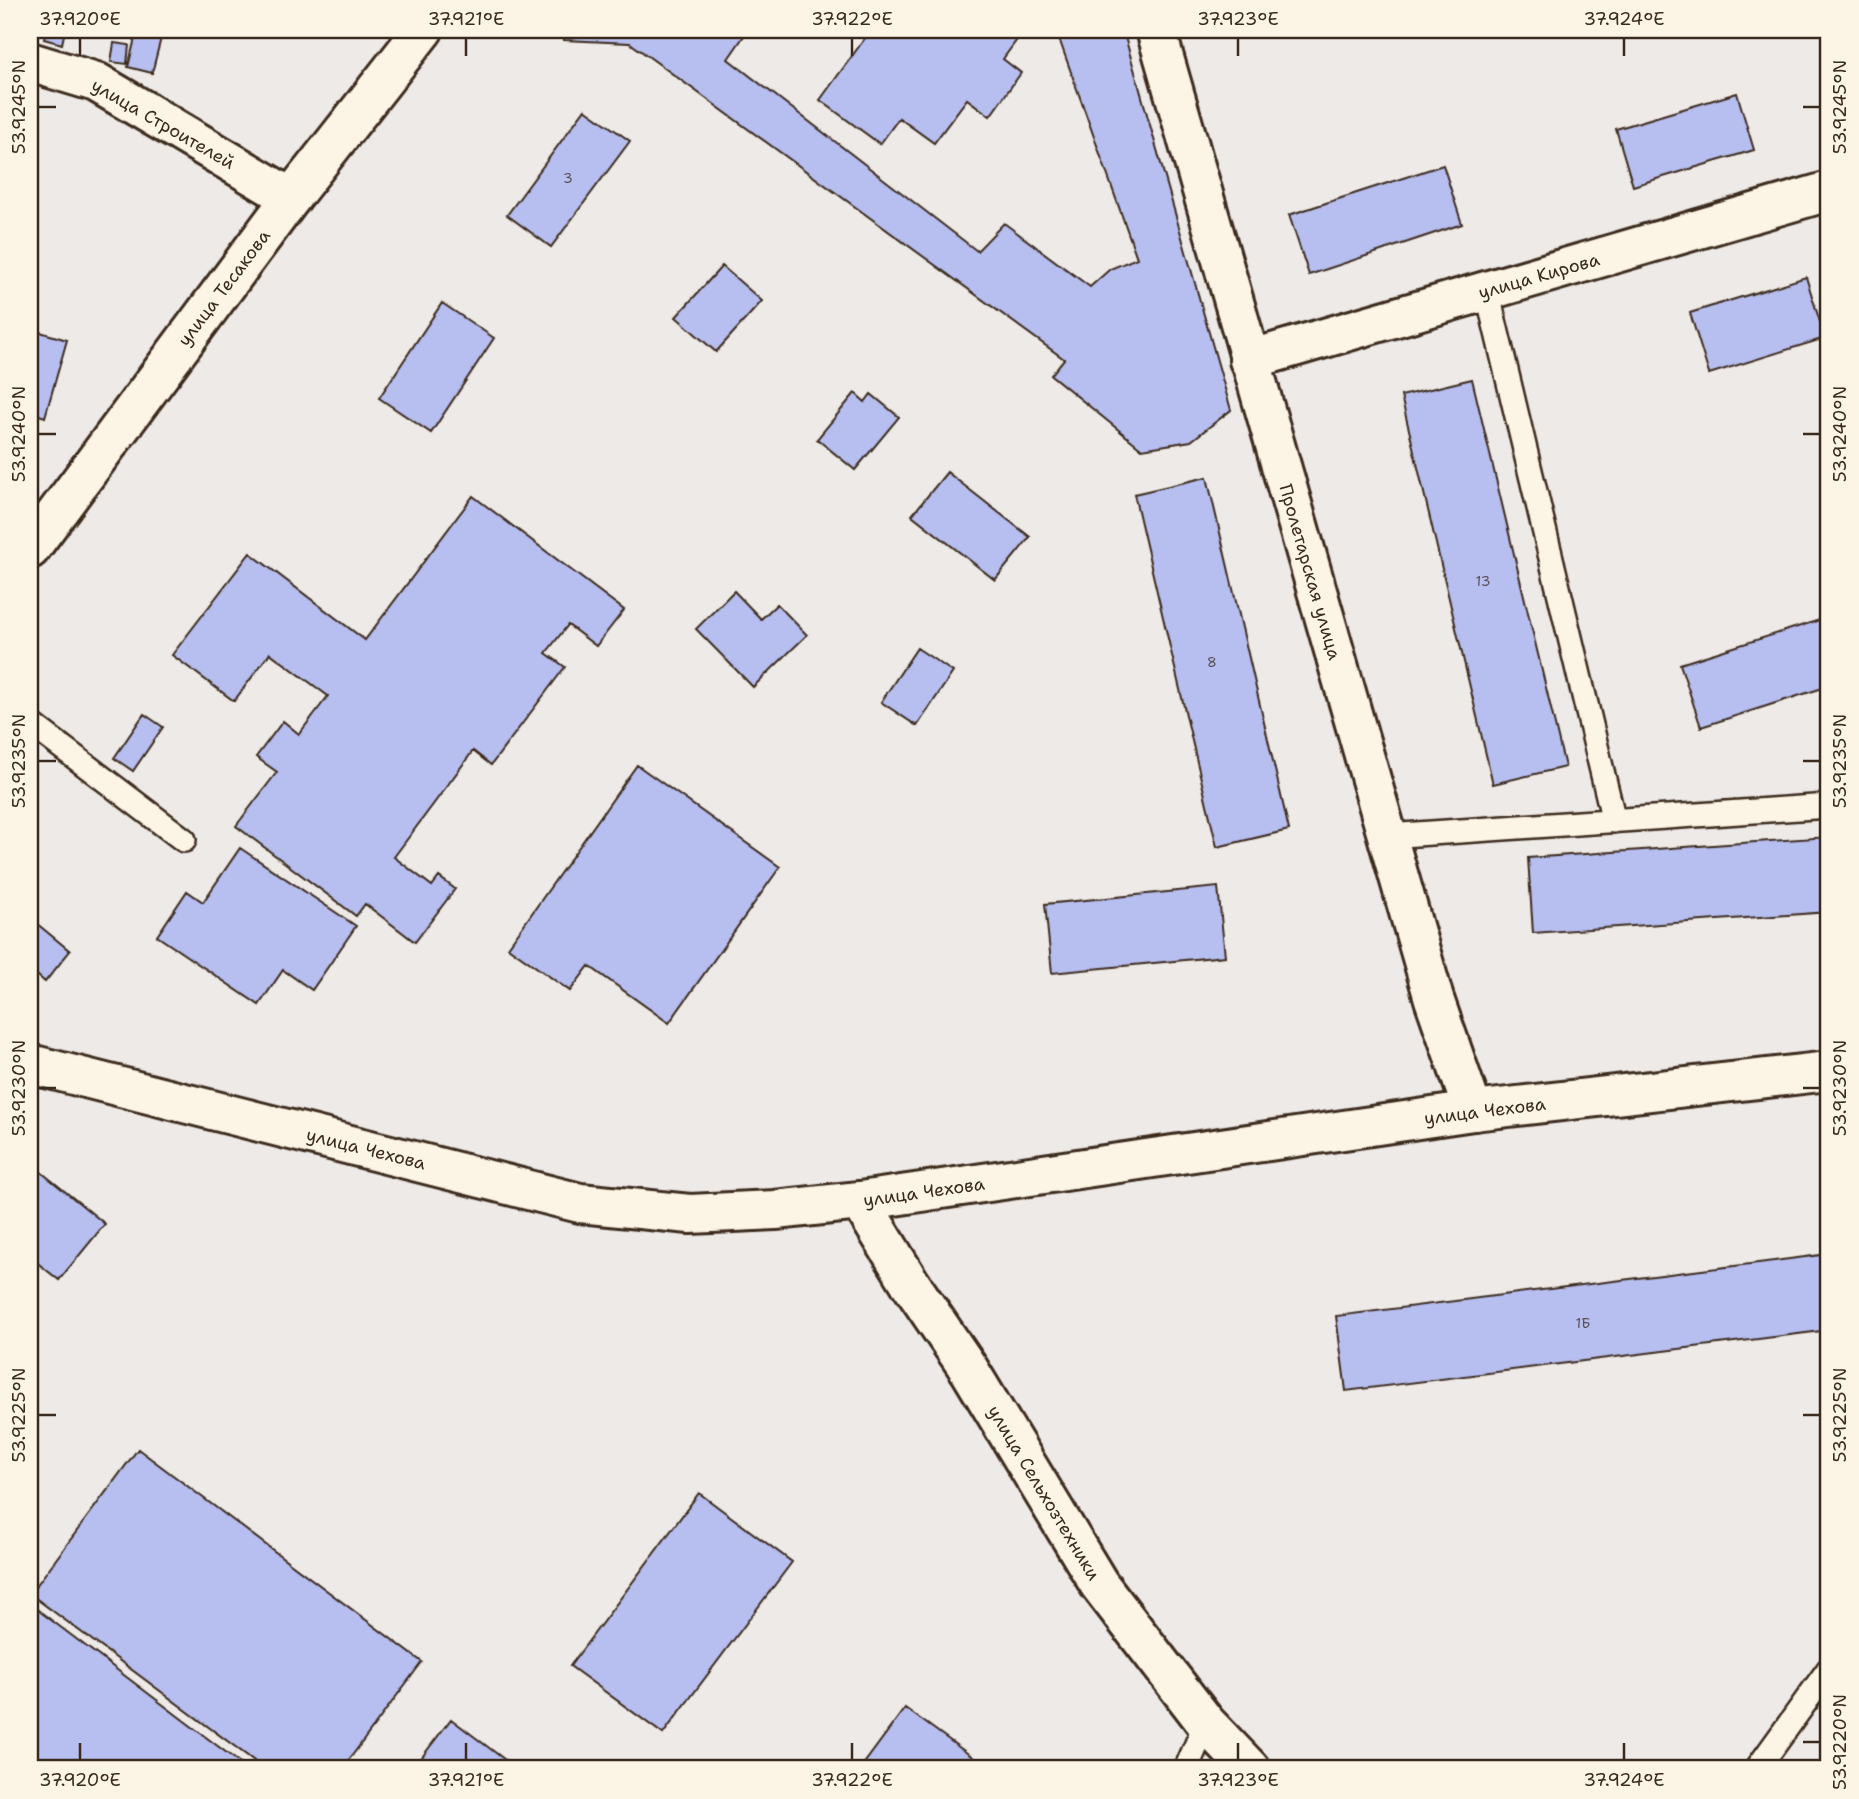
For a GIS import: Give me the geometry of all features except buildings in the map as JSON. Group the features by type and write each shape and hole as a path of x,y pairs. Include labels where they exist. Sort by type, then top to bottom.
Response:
{"street":[{"name":"улица Тесакова","path":"36,530 423,30"},
{"name":"Пролетарская улица","path":"1156,30 1440,1020 1473,1111"},
{"name":"улица Строителей","path":"30,62 96,82 291,198"},
{"name":"улица Кирова","path":"1249,360 1829,191"},
{"name":"улица Чехова","path":"30,1064 580,1203 690,1214 775,1210 860,1201 1473,1111 1829,1071"},
{"name":"улица Сельхозтехники","path":"860,1201 910,1283 970,1371 1100,1584 1206,1723 1250,1769"}],"lane":[{"path":"1487,291 1614,821"},
{"path":"30,723 184,840"},
{"path":"1387,836 1829,806"},
{"path":"1757,1769 1829,1669"},
{"path":"1186,1769 1206,1723"}]}
